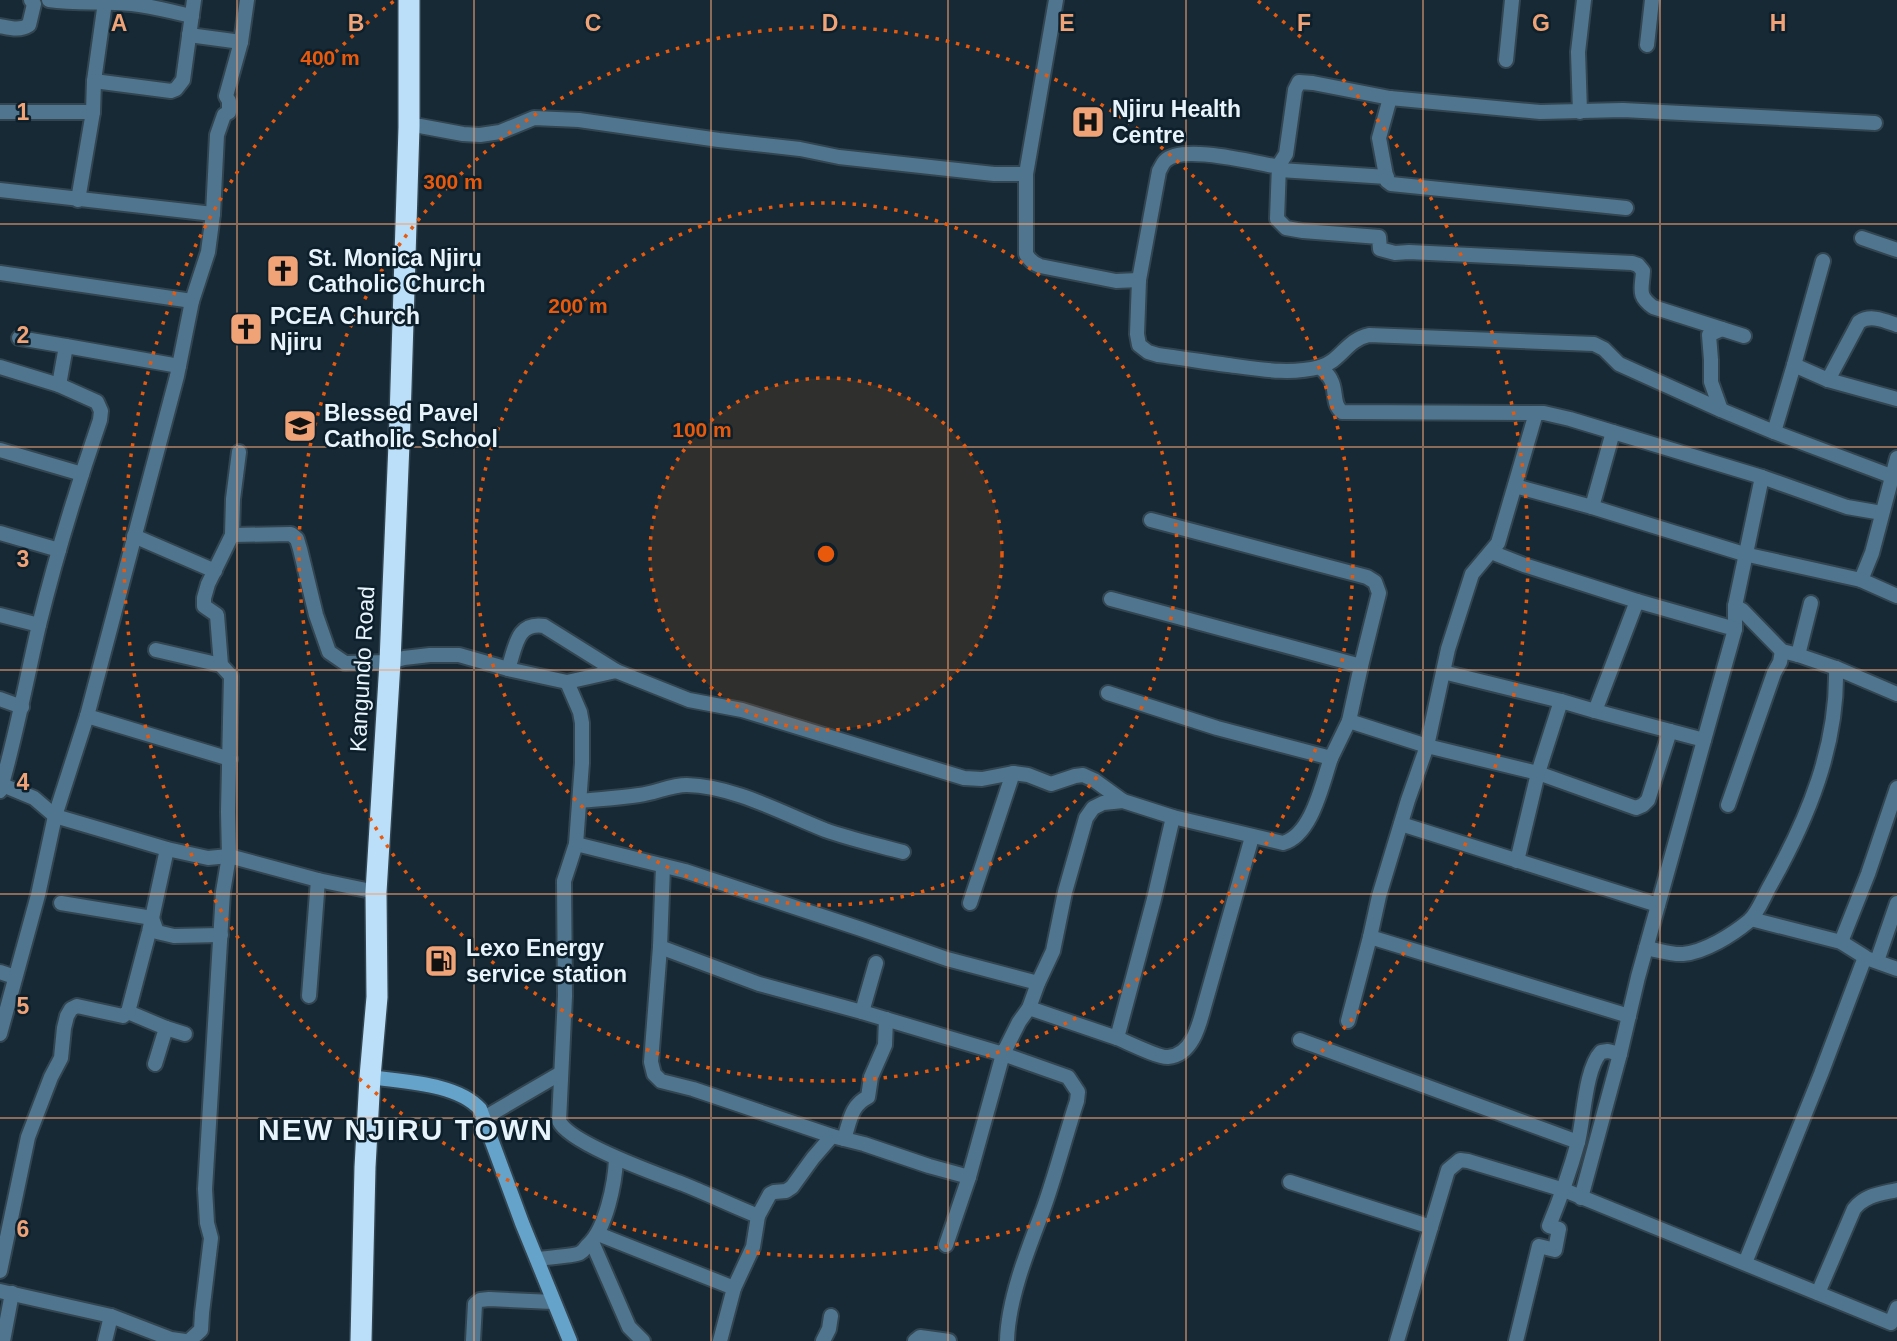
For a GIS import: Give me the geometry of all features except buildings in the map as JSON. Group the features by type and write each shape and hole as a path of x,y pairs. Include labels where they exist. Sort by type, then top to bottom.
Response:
{"highway":[{"name":"Kangundo Road","path":"361,1341 365,1167 377,997 376,892 390,663 400,419 409,127 409,0"}],"main road":[{"path":"370,1077 448,1089 474,1103 484,1118 522,1223 570,1341"}],"street":[{"path":"0,26 24,29 29,25 34,4 30,0"},
{"path":"49,0 134,4 192,16"},
{"path":"94,81 176,89 183,80 194,0"},
{"path":"0,1034 38,895 55,816 87,716 179,366 192,301 208,252 217,135 224,116 229,112 226,96 241,42 247,0"},
{"path":"1056,0 1026,174 1027,254 1034,264 1115,281 1139,279"},
{"path":"1506,60 1513,0"},
{"path":"1580,111 1577,60 1584,0"},
{"path":"1647,45 1652,0"},
{"path":"78,200 93,112 94,81 105,2"},
{"path":"189,35 241,42"},
{"path":"1744,336 1653,307 1644,300 1642,294 1643,271 1632,263 1395,253 1380,250 1380,237 1286,228 1277,219 1280,167 1286,154 1295,90 1299,82 1390,98 1539,113 1633,110 1875,123"},
{"path":"1390,98 1379,138 1387,181 1397,185 1626,208"},
{"path":"0,112 93,112"},
{"path":"409,127 420,126 480,135 500,132 534,118 579,120 800,149 839,157 994,174 1026,174"},
{"path":"1387,177 1280,167 1199,153 1178,155 1166,160 1159,171 1139,279 1139,345 1158,355 1277,372 1320,367 1334,359 1353,340 1368,335 1594,344 1604,349 1619,364 1721,410 1891,476"},
{"path":"0,190 213,214"},
{"path":"1862,238 1897,250"},
{"path":"1774,432 1823,261"},
{"path":"0,273 192,301"},
{"path":"1828,380 1859,321 1872,318 1897,325"},
{"path":"1721,410 1711,382 1709,335 1722,329"},
{"path":"19,338 179,366"},
{"path":"59,385 66,346"},
{"path":"1794,365 1828,380 1897,398"},
{"path":"0,367 59,385 97,402 101,411 39,625 1,787 34,798 55,816 167,849 208,858 229,856 318,880 376,892"},
{"path":"1320,367 1330,377 1336,406 1342,412 1536,413 1570,419 1762,477 1847,507 1882,513"},
{"path":"1348,1021 1379,895 1426,746 1448,649 1472,574 1498,543 1536,413"},
{"path":"1592,507 1613,432"},
{"path":"0,450 82,474"},
{"path":"3,1341 6,1292 111,1316 179,1340 201,1330 211,1238 207,1223 205,1189 223,892 229,856 231,676 222,665 217,615 204,606 204,598 232,535 239,452"},
{"path":"1861,580 1872,553 1897,458"},
{"path":"1581,1198 1646,948 1735,629 1735,606 1744,554 1762,477"},
{"path":"1515,485 1744,554 1861,580 1897,596"},
{"path":"508,669 520,634 534,625 544,626 616,671 689,700 742,710 964,778 982,779 1013,773 1028,775 1051,784 1083,775 1123,801 1173,817 1252,837 1283,843 1291,841 1301,833 1308,822 1331,758 1349,721 1379,593 1375,582 1367,577 1151,520"},
{"path":"0,533 60,550"},
{"path":"232,535 291,534 297,539 316,615 329,652 345,663 390,663 404,658 430,655 459,656 568,682 616,671"},
{"path":"134,536 215,571"},
{"path":"1491,552 1637,601 1735,629"},
{"path":"1111,598 1361,666"},
{"path":"1595,710 1637,601"},
{"path":"1798,654 1811,603"},
{"path":"1735,606 1782,651 1836,668 1897,694"},
{"path":"0,614 39,625"},
{"path":"156,650 222,665"},
{"path":"1728,805 1782,651"},
{"path":"1646,948 1681,954 1697,951 1722,939 1751,919 1791,848 1824,766 1836,695 1836,668"},
{"path":"1443,672 1704,740"},
{"path":"568,682 582,723 576,844 564,881 565,996 559,1115 561,1125 616,1159 758,1216"},
{"path":"1108,694 1217,728 1331,758"},
{"path":"0,699 22,706"},
{"path":"1517,861 1538,773 1561,701"},
{"path":"87,716 230,759"},
{"path":"1349,721 1426,746 1538,773 1636,808 1648,800 1670,731"},
{"path":"970,903 1013,773"},
{"path":"580,801 640,795 668,787 700,786 751,800 828,831 903,852"},
{"path":"1841,942 1868,874 1897,788"},
{"path":"946,1245 1003,1054 1029,1008 1053,951 1065,892 1086,818 1093,808 1102,803 1123,801"},
{"path":"1116,1038 1173,817"},
{"path":"1401,824 1658,905"},
{"path":"1029,1008 1166,1058 1180,1053 1190,1043 1198,1028 1252,837"},
{"path":"576,844 685,872 947,959 1038,983"},
{"path":"0,1270 28,1137 61,1058 67,1016 71,1009 77,1006 123,1016 128,1012 167,849"},
{"path":"663,866 651,1062 654,1074 661,1081 694,1089 968,1177"},
{"path":"309,996 318,880"},
{"path":"61,903 152,918"},
{"path":"1745,1263 1821,1074 1897,903"},
{"path":"152,918 157,932 168,935 221,935"},
{"path":"1751,919 1841,942 1871,959 1897,969"},
{"path":"1370,937 1629,1016"},
{"path":"660,947 759,984 1003,1054 1068,1077 1078,1092 1014,1299 1007,1341"},
{"path":"862,1012 876,963"},
{"path":"0,972 15,977"},
{"path":"128,1012 185,1034"},
{"path":"720,1341 734,1288 753,1247 758,1216 770,1194 792,1188 813,1158 838,1137 859,1101 868,1097 871,1077 885,1045 886,1019"},
{"path":"155,1064 166,1028"},
{"path":"1300,1040 1578,1142"},
{"path":"1516,1341 1539,1246 1555,1250 1559,1229 1549,1226 1578,1142 1593,1065 1601,1052 1620,1054"},
{"path":"484,1118 561,1073"},
{"path":"537,1259 581,1253 595,1238 615,1177 616,1159"},
{"path":"1397,1341 1448,1170 1460,1160 1563,1191 1891,1323 1897,1308"},
{"path":"1290,1182 1431,1227"},
{"path":"1818,1293 1854,1209 1860,1201 1897,1190"},
{"path":"595,1238 734,1288"},
{"path":"595,1238 629,1327 643,1341"},
{"path":"473,1341 475,1304 480,1300 553,1302"},
{"path":"105,1341 111,1316"},
{"path":"823,1341 831,1316"},
{"path":"915,1341 920,1337 949,1341"}],"place":[{"name":"Njiru Health Centre","path":"1088,122"},
{"name":"St. Monica Njiru Catholic Church","path":"283,271"},
{"name":"PCEA Church Njiru","path":"246,329"},
{"name":"Blessed Pavel Catholic School","path":"300,426"},
{"name":"Lexo Energy service station","path":"441,961"}],"district":[{"name":"NEW NJIRU TOWN","path":"406,1129"}]}
